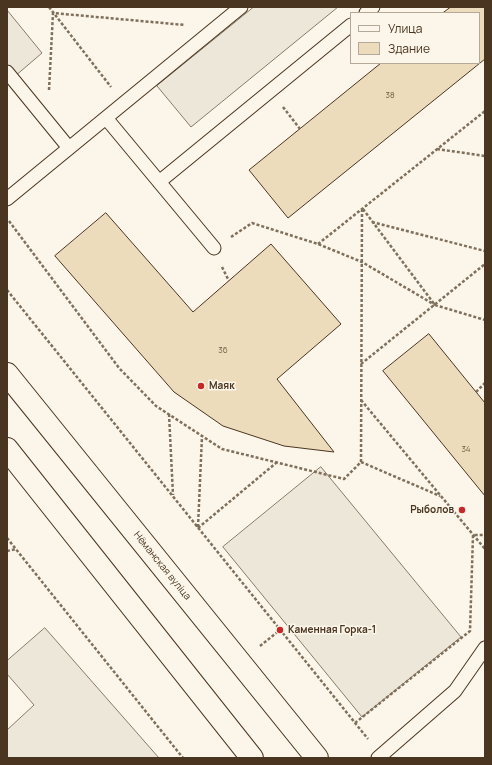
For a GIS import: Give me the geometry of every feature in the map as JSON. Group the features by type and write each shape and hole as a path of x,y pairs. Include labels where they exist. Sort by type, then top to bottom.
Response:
{"main road":[{"name":"Нёманская вуліца","path":"7,374 317,758"},
{"path":"7,449 252,758"}],"lane":[{"path":"7,198 241,7"},
{"path":"159,182 350,26"},
{"path":"7,72 69,148"},
{"path":"106,118 214,248"},
{"path":"378,758 455,691 485,649"}],"path":[{"path":"49,7 124,104"},
{"path":"54,13 215,28"},
{"path":"48,122 54,13"},
{"path":"270,91 300,128"},
{"path":"318,244 485,110"},
{"path":"436,149 485,156"},
{"path":"362,209 435,305"},
{"path":"7,218 119,368 156,406 222,449 344,479 361,462 362,209"},
{"path":"372,222 485,251"},
{"path":"214,248 252,223 318,244 362,262 435,305 485,320"},
{"path":"361,364 485,264"},
{"path":"7,290 371,742"},
{"path":"476,392 485,382"},
{"path":"361,400 485,549"},
{"path":"168,414 173,496"},
{"path":"198,528 202,436"},
{"path":"198,528 276,462"},
{"path":"361,462 442,497"},
{"path":"473,535 485,535"},
{"path":"355,723 470,631 473,535"},
{"path":"7,538 183,758"},
{"path":"7,551 16,549"}],"shaded area":[{"path":"254,7 338,7 191,127 157,86"},
{"path":"7,10 42,53 7,83"},
{"path":"321,467 461,637 362,717 223,547"},
{"path":"45,628 159,758 7,758 7,730 34,705 7,674 7,661"}],"building":[{"path":"451,7 485,7 485,59 480,63 480,12 444,12"},
{"path":"380,64 479,64 288,218 249,170"},
{"path":"106,213 193,312 271,244 341,324 277,379 334,452 284,446 223,426 174,392 55,256"},
{"path":"429,334 485,403 485,496 383,371"}],"place":[{"name":"Маяк","path":"201,386"},
{"name":"Рыболов","path":"462,510"},
{"name":"Каменная Горка-1","path":"280,630"}]}
